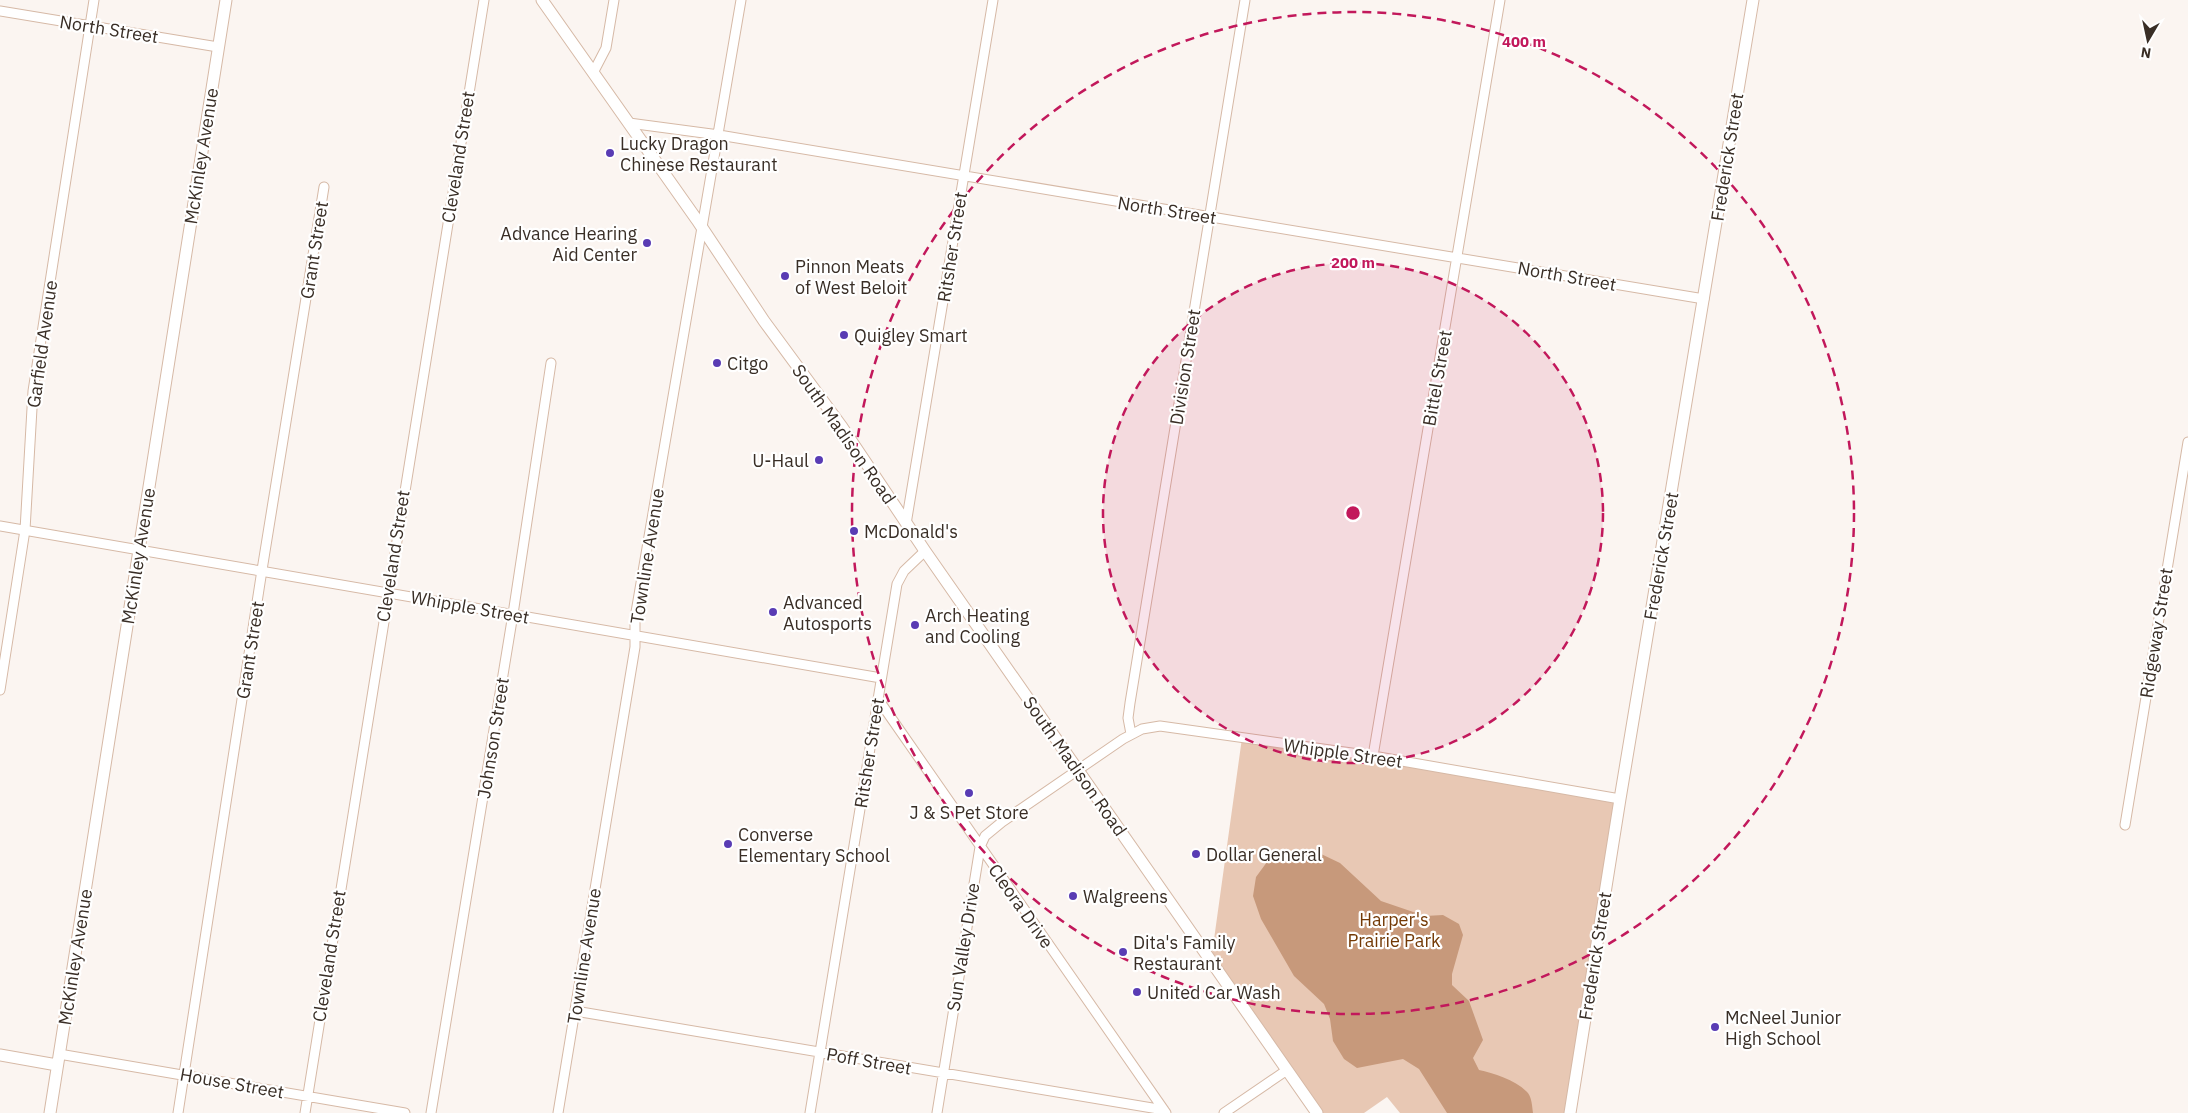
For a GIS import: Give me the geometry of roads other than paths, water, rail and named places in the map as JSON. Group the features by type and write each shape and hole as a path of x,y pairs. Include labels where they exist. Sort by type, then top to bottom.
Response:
{"street":[{"name":"Garfield Avenue","path":"0,690 25,530 34,391 94,0"},
{"name":"McKinley Avenue","path":"50,1113 226,0"},
{"name":"Cleveland Street","path":"305,1113 387,593 484,0"},
{"name":"South Madison Road","path":"542,0 629,123 764,321 842,427 906,524 1318,1113"},
{"path":"593,73 606,48 614,0"},
{"name":"Townline Avenue","path":"558,1113 635,647 635,618 741,0"},
{"name":"Ritsher Street","path":"906,524 993,0"},
{"name":"Division Street","path":"1131,734 1128,718 1130,703 1246,0"},
{"name":"Bittel Street","path":"1373,756 1500,0"},
{"name":"Frederick Street","path":"1570,1113 1620,799 1753,0"},
{"name":"North Street","path":"0,11 218,47"},
{"name":"North Street","path":"629,123 719,135 1704,299"},
{"name":"Grant Street","path":"178,1113 262,570 324,187"},
{"name":"Johnson Street","path":"431,1113 513,614 551,363"},
{"name":"Ridgeway Street","path":"2125,825 2188,442"},
{"name":"Whipple Street","path":"0,526 881,678"},
{"name":"Ritsher Street","path":"810,1113 897,584 904,571 925,551"},
{"name":"Cleora Drive","path":"878,698 1165,1112"},
{"name":"Whipple Street","path":"1079,771 1131,734 1142,729 1160,726 1373,756 1620,799"},
{"name":"Sun Valley Drive","path":"937,1113 980,847 985,836 992,829 1079,771"},
{"name":"Poff Street","path":"575,1011 1165,1112"},
{"name":"House Street","path":"0,1055 184,1075 405,1113"},
{"path":"1224,1113 1287,1070"}],"place":[{"name":"Lucky Dragon Chinese Restaurant","path":"610,153"},
{"name":"Advance Hearing Aid Center","path":"647,243"},
{"name":"Pinnon Meats of West Beloit","path":"785,276"},
{"name":"Quigley Smart","path":"844,335"},
{"name":"Citgo","path":"717,363"},
{"name":"U-Haul","path":"819,460"},
{"name":"McDonald's","path":"854,531"},
{"name":"Advanced Autosports","path":"773,612"},
{"name":"Arch Heating and Cooling","path":"915,625"},
{"name":"J & S Pet Store","path":"969,793"},
{"name":"Converse Elementary School","path":"728,844"},
{"name":"Dollar General","path":"1196,854"},
{"name":"Walgreens","path":"1073,896"},
{"name":"Dita's Family Restaurant","path":"1123,952"},
{"name":"United Car Wash","path":"1137,992"},
{"name":"McNeel Junior High School","path":"1715,1027"}],"park label":[{"name":"Harper's Prairie Park","path":"1394,930"}]}
